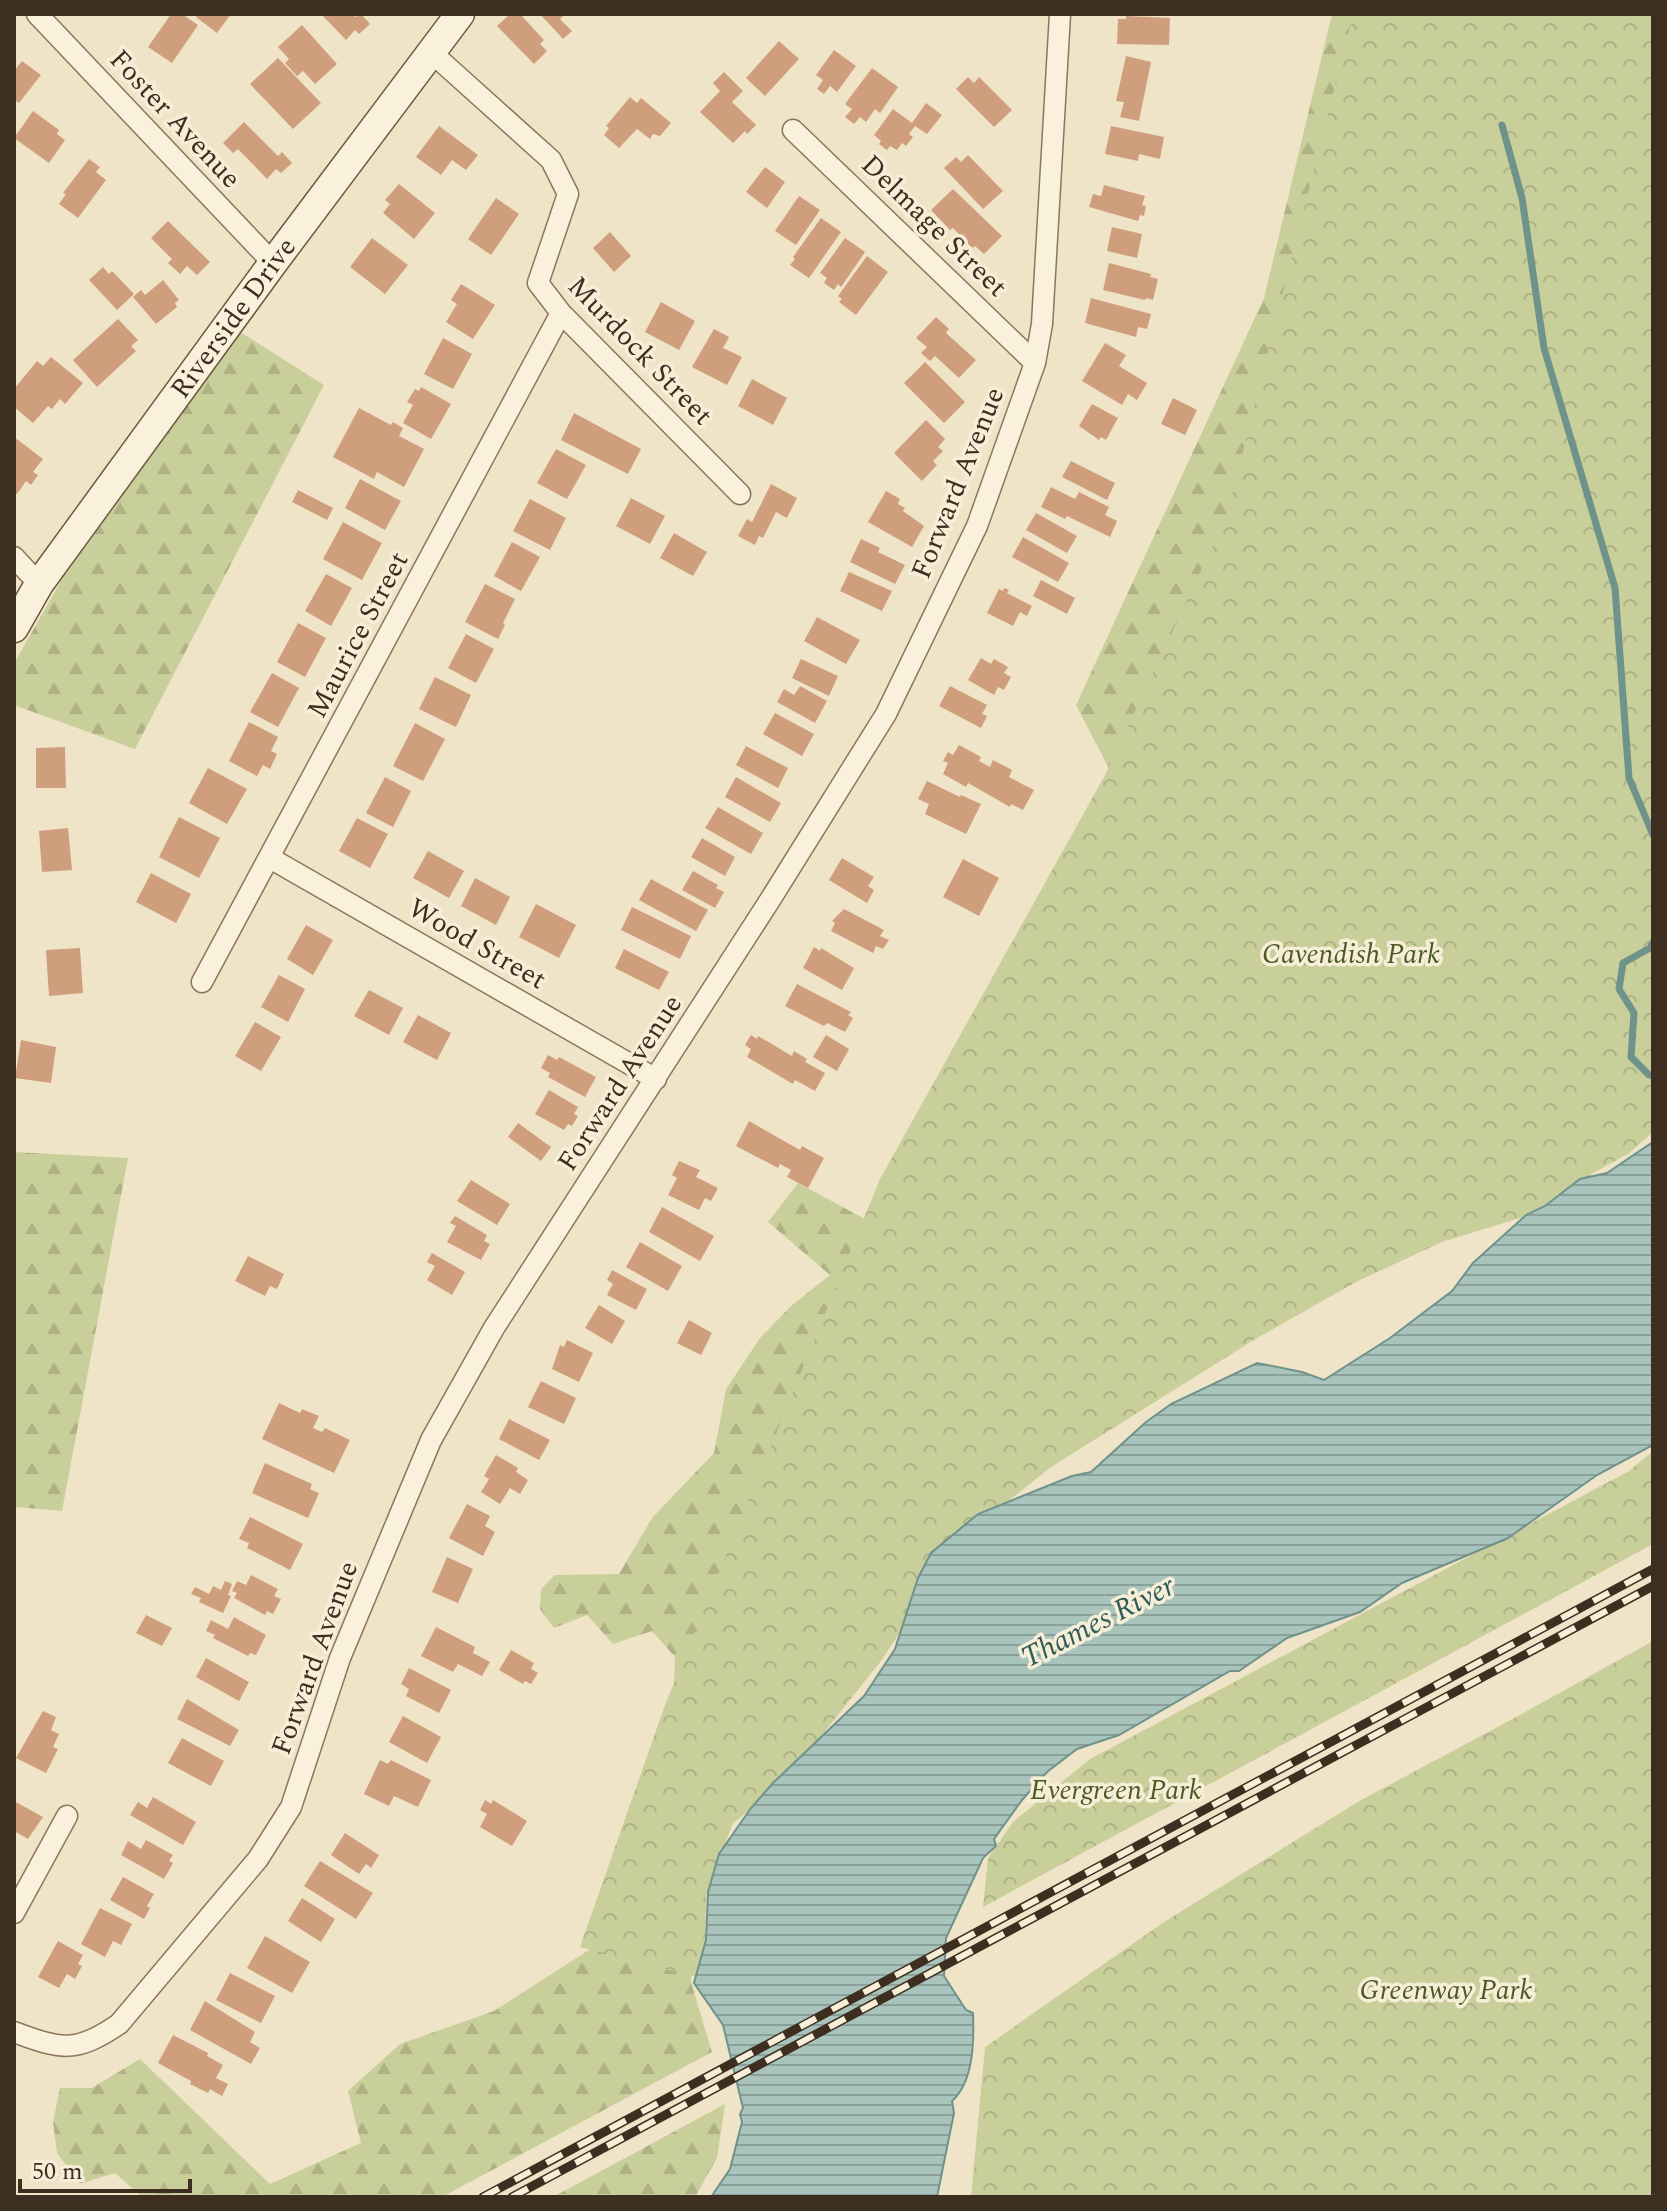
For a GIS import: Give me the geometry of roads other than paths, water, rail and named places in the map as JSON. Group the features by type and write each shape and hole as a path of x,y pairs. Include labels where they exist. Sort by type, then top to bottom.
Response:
{"main road":[{"name":"Riverside Drive","path":"14,628 39,584 273,263 460,14"}],"street":[{"name":"Foster Avenue","path":"37,14 273,263"},
{"name":"Forward Avenue","path":"14,2032 44,2043 75,2047 119,2024 258,1859 291,1807 340,1658 431,1440 494,1328 656,1079 886,714 977,526 1035,363 1042,324 1060,14"},
{"name":"Murdock Street","path":"432,53 551,160 568,194 538,283 561,313 740,494"},
{"name":"Delmage Street","path":"793,130 1035,363"},
{"name":"Maurice Street","path":"202,982 561,313"},
{"path":"14,557 39,584"},
{"name":"Wood Street","path":"270,858 656,1079"},
{"path":"14,1913 67,1816"}],"water":[{"name":"Thames River","path":"1653,1142 1653,1445 1597,1475 1508,1538 1402,1583 1360,1612 1287,1638 1239,1671 1230,1671 1119,1735 1077,1749 1047,1772 994,1839 996,1846 983,1858 946,1938 944,1976 966,2010 973,2013 973,2036 969,2072 952,2101 954,2113 937,2197 711,2197 730,2169 743,2108 723,2025 694,1983 706,1940 708,1892 719,1854 773,1783 864,1696 895,1649 918,1578 931,1553 978,1514 1072,1476 1091,1472 1146,1422 1171,1404 1257,1363 1324,1380 1390,1338 1452,1291 1473,1263 1526,1215 1545,1206 1580,1179 1607,1173"}],"waterway":[{"path":"1502,125 1522,198 1544,348 1615,588 1629,778 1653,835"},
{"path":"1653,942 1650,948 1623,963 1619,989 1634,1013 1631,1057 1649,1075 1653,1075"}],"railway":[{"path":"483,2197 1653,1569"},
{"path":"512,2197 1653,1586"}],"park label":[{"name":"Cavendish Park","path":"1351,954"},
{"name":"Evergreen Park","path":"1116,1790"},
{"name":"Greenway Park","path":"1446,1990"}]}
